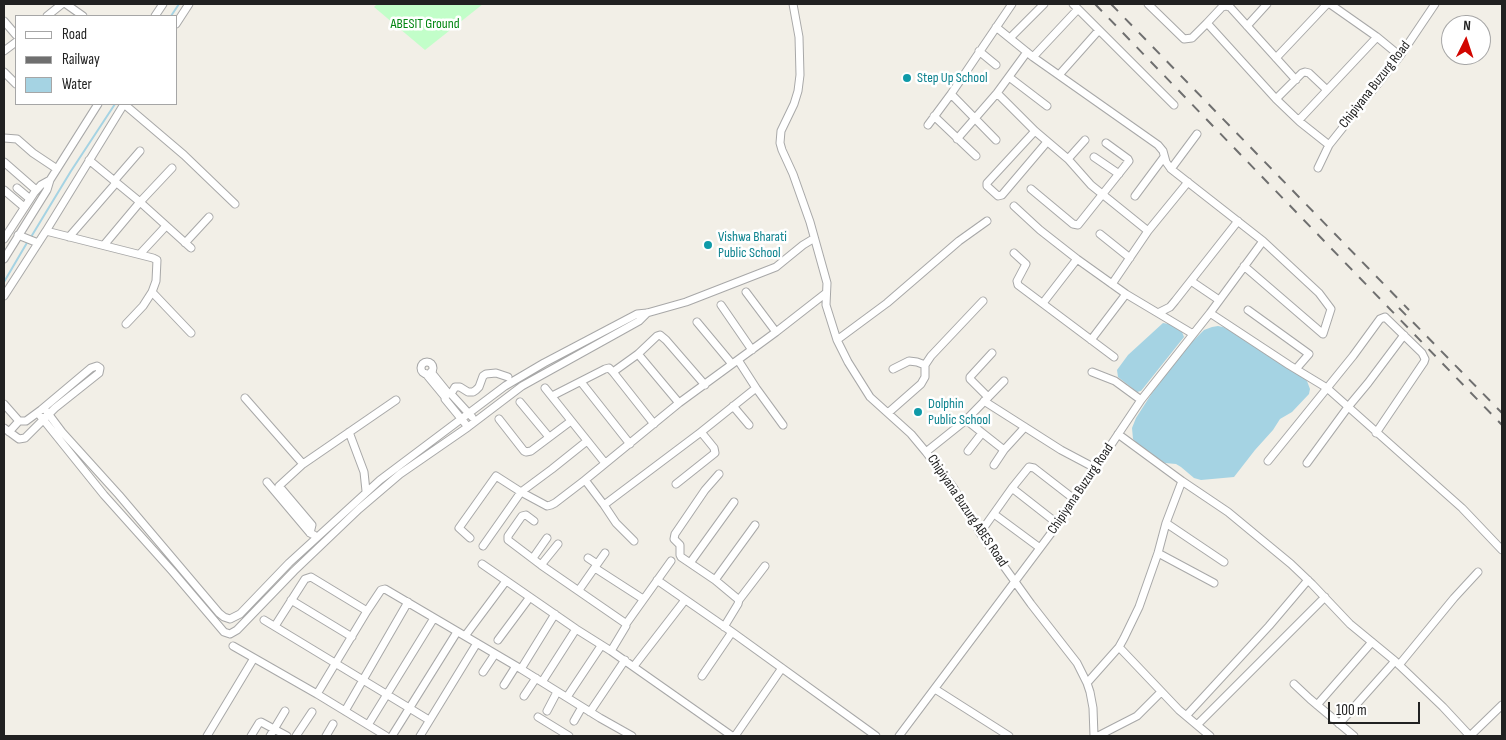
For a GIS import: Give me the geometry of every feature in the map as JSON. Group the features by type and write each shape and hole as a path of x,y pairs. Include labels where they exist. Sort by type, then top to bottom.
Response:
{"street":[{"path":"48,15 62,4"},
{"path":"66,4 82,15"},
{"path":"156,15 163,4"},
{"path":"178,21 189,4"},
{"name":"Chipiyana Buzurg ABES Road","path":"793,4 799,38 800,75 796,98 781,131 780,143 805,207 827,283 826,305 837,340 870,397 911,434 926,452 953,487 980,533 1031,604 1077,663 1088,683 1093,708 1094,736"},
{"path":"928,124 951,94 1012,4"},
{"path":"1010,38 1044,4"},
{"path":"1148,4 1184,39 1192,38 1222,7 1230,7 1296,80"},
{"path":"1247,26 1267,4"},
{"path":"1276,58 1329,4 1377,37 1400,56"},
{"name":"Chipiyana Buzurg Road","path":"1318,168 1329,145 1400,56 1435,4"},
{"path":"957,139 998,93 1009,77 1075,6 1174,105"},
{"path":"4,21 15,34"},
{"path":"1207,23 1276,100 1329,145"},
{"path":"996,27 1030,55 1158,145 1163,151 1166,162 1171,169 1263,241 1319,293 1329,306 1331,312 1323,334 1244,266"},
{"path":"1059,75 1099,30"},
{"path":"1298,120 1377,37"},
{"path":"4,51 15,43"},
{"path":"979,51 996,65"},
{"path":"4,72 15,83"},
{"path":"1276,100 1302,73 1306,72 1310,73 1327,90"},
{"path":"1009,77 1047,106"},
{"path":"998,93 1035,132 1068,159 1102,194 1148,232"},
{"path":"951,94 996,140"},
{"path":"4,259 22,237 47,190 50,180 97,105"},
{"path":"4,296 35,242 46,231 123,105"},
{"path":"125,105 184,155 235,204"},
{"path":"934,116 976,156"},
{"path":"1035,132 988,183 987,186 998,196 1002,195 1047,142"},
{"path":"1171,169 1198,134"},
{"path":"4,138 17,139 33,153 57,169"},
{"path":"1068,159 1085,140"},
{"path":"1031,189 1075,226 1080,224 1128,162 1128,160 1106,143"},
{"path":"69,237 140,151"},
{"path":"1094,156 1119,174"},
{"path":"1135,196 1164,157"},
{"path":"89,160 140,202 188,246 208,217"},
{"path":"4,162 36,190"},
{"path":"104,245 172,168"},
{"path":"4,239 6,230 36,190 50,180"},
{"path":"1112,284 1148,232 1188,182"},
{"path":"17,188 30,199"},
{"path":"4,190 24,207"},
{"path":"1014,206 1077,260 1126,294 1193,334"},
{"path":"837,340 887,303 959,241 987,221"},
{"path":"1158,314 1172,305 1238,221"},
{"path":"140,254 166,226"},
{"path":"46,231 140,254 157,260 156,281 152,292 126,324"},
{"path":"1100,234 1130,258"},
{"path":"22,237 35,242"},
{"path":"43,414 139,519 219,613 230,619 245,609 313,534 380,480 505,386 544,363 637,314 686,302 767,271 781,264 803,244 813,239"},
{"name":"Chipiyana Buzurg Road","path":"899,736 1058,524 1141,400 1220,300 1263,241"},
{"path":"1014,253 1025,262 1026,266 1017,284 1114,357"},
{"path":"1043,303 1077,260"},
{"path":"1191,281 1220,300"},
{"path":"152,292 191,333"},
{"path":"746,292 776,332"},
{"path":"470,538 459,528 496,476 547,506 551,505 630,444 679,403 705,386 826,293"},
{"path":"1091,340 1126,294"},
{"path":"888,412 921,384 925,376 925,365 931,356 983,301"},
{"path":"721,305 752,350"},
{"path":"1248,310 1309,354 1296,369"},
{"path":"43,414 104,495 224,632 230,634 323,543 385,486 522,386 638,322 647,313"},
{"path":"1210,313 1327,388 1462,508 1502,550"},
{"path":"1268,461 1353,356 1380,319 1387,318 1425,357 1424,362 1376,433"},
{"path":"697,322 735,362 783,425"},
{"path":"1307,463 1404,335"},
{"path":"613,372 638,354 657,336 663,337 705,386"},
{"path":"992,353 970,377 986,399 1061,450 1095,468"},
{"path":"638,354 679,403"},
{"path":"893,370 909,361 925,365"},
{"path":"19,421 6,430 22,440 43,414 85,372 94,366 99,366 100,371 98,373 43,414 26,421 19,421"},
{"path":"552,396 609,368 654,424"},
{"path":"1092,372 1115,381 1141,400"},
{"path":"428,373 475,421"},
{"path":"448,395 456,387 473,392 479,387 483,376 486,374 496,373 508,377"},
{"path":"926,452 966,420 1004,380"},
{"path":"581,382 630,444"},
{"path":"545,388 605,463"},
{"path":"604,505 756,388"},
{"path":"448,395 468,427"},
{"path":"245,398 304,464"},
{"path":"313,534 312,524 280,486 304,464 396,400"},
{"path":"520,402 549,436"},
{"path":"4,404 19,421"},
{"path":"733,406 749,425"},
{"path":"499,419 526,452 532,451 549,436 571,421"},
{"path":"966,420 1004,450"},
{"path":"994,465 1004,450 1025,427"},
{"path":"349,432 364,472 366,491"},
{"path":"676,484 715,453 714,448 701,432"},
{"path":"968,450 982,433"},
{"path":"1118,434 1228,512 1265,542 1308,580 1348,622 1397,663 1470,736 1502,705"},
{"path":"483,546 521,492 587,441"},
{"path":"980,533 1027,468 1032,466 1074,499"},
{"path":"719,474 705,490 674,539 681,547 680,556 715,580 739,600"},
{"path":"380,480 385,486"},
{"path":"584,480 616,523 634,541"},
{"path":"1088,683 1119,647 1139,607 1158,553 1166,523 1182,481"},
{"path":"267,482 323,543"},
{"path":"1012,488 1058,524"},
{"path":"690,563 734,502"},
{"path":"994,514 1040,548"},
{"path":"534,521 523,515 508,538 509,542 626,624"},
{"path":"132,525 139,519"},
{"path":"1166,523 1224,562"},
{"path":"715,580 755,525"},
{"path":"533,558 547,538"},
{"path":"541,565 558,544"},
{"path":"579,590 605,553"},
{"path":"1158,553 1214,583"},
{"path":"588,558 596,566 643,600"},
{"path":"611,651 626,624 671,560"},
{"path":"482,564 734,736 782,668"},
{"path":"724,627 739,600 765,566"},
{"path":"1339,724 1397,663 1478,572"},
{"path":"274,626 305,579 310,577 367,611"},
{"path":"465,636 506,580"},
{"path":"656,580 732,632 876,736"},
{"path":"1186,716 1269,626 1308,580"},
{"path":"317,694 367,611 383,590 387,590 632,736"},
{"path":"498,640 530,597"},
{"path":"1197,725 1325,597"},
{"path":"291,600 352,637"},
{"path":"634,666 684,600"},
{"path":"345,711 408,602"},
{"path":"245,609 252,614"},
{"path":"504,685 519,668 555,614"},
{"path":"368,725 434,618"},
{"path":"264,620 429,720"},
{"path":"524,696 539,680 576,628"},
{"path":"392,736 456,632"},
{"path":"702,676 732,632"},
{"path":"420,736 477,642"},
{"path":"1317,705 1372,642"},
{"path":"233,646 386,736"},
{"path":"567,698 601,646"},
{"path":"1119,647 1161,692 1210,736"},
{"path":"483,672 495,654"},
{"path":"207,736 254,658"},
{"path":"590,712 625,660"},
{"path":"1294,684 1354,736"},
{"path":"935,689 1009,736"},
{"path":"547,711 557,692"},
{"path":"1098,736 1138,716 1161,692"},
{"path":"574,721 582,707"},
{"path":"270,736 285,710"},
{"path":"296,736 312,712"},
{"path":"538,717 569,736"},
{"path":"251,736 260,722 287,736"},
{"path":"326,736 332,724"}],"green space":[{"name":"ABESIT Ground","path":"377,4 483,4 425,50 374,7"}],"water":[{"path":"1163,323 1169,324 1182,332 1184,337 1141,391 1137,392 1118,377 1117,370 1128,355"},
{"path":"1218,326 1233,332 1304,378 1310,389 1309,394 1292,412 1280,419 1234,477 1201,480 1194,478 1176,464 1165,463 1140,447 1133,439 1132,428 1152,393 1185,349 1204,330"}],"waterway":[{"path":"172,15 179,4"},
{"path":"31,237 114,105"},
{"path":"4,282 28,241"}],"railway":[{"path":"1095,4 1502,425"},
{"path":"1111,4 1409,310"},
{"path":"1399,308 1502,413"}],"place":[{"name":"Step Up School","path":"907,78"},
{"name":"Vishwa Bharati Public School","path":"708,245"},
{"name":"Dolphin Public School","path":"918,412"}]}
